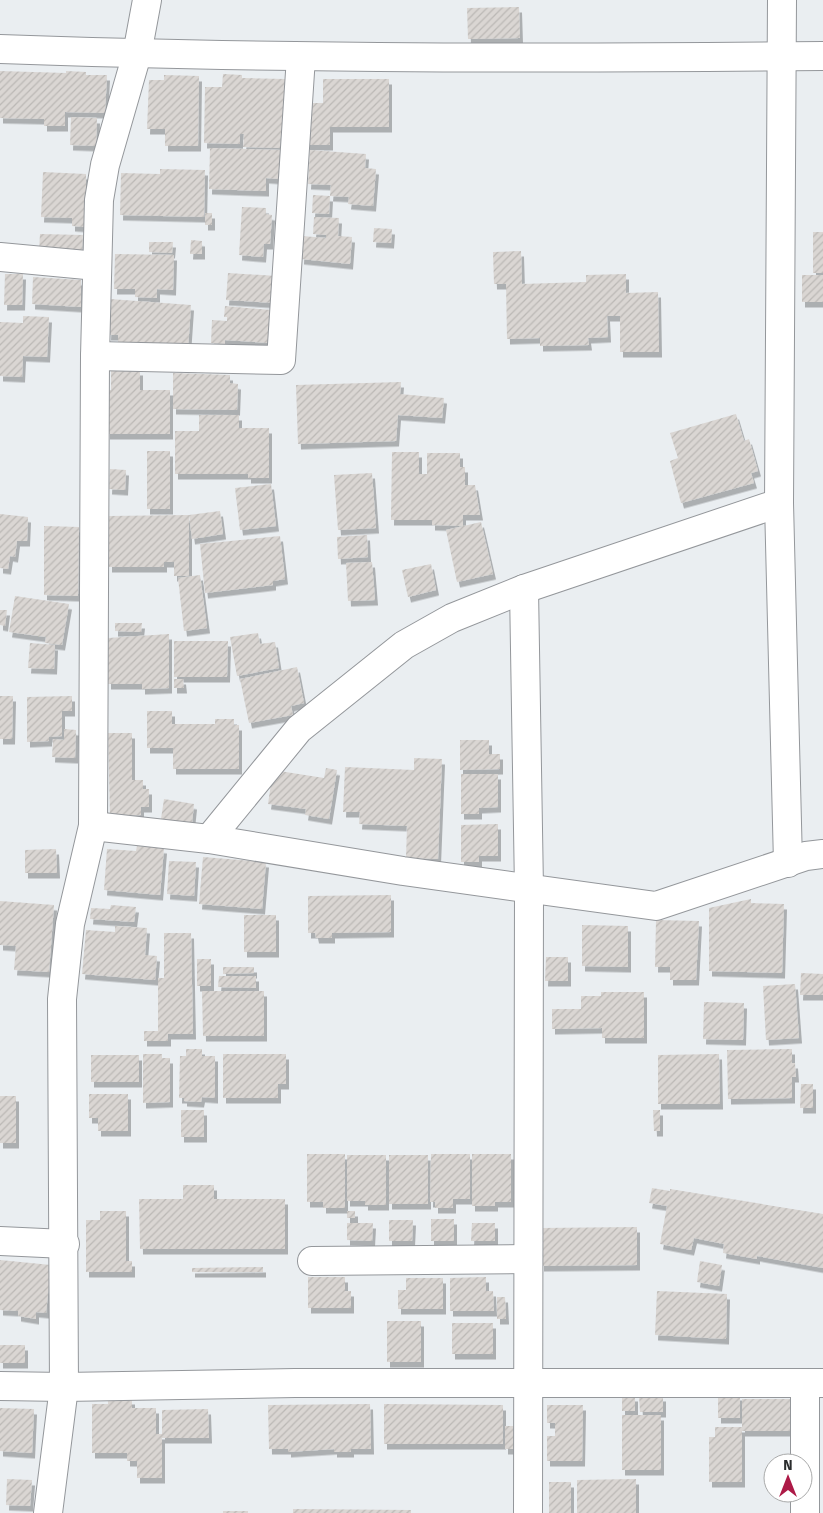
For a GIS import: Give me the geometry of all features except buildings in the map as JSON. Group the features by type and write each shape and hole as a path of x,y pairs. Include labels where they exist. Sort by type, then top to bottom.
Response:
{"street":[{"path":"48,1513 64,1387 65,1244 62,999 70,924 93,826 95,356 99,200 104,165 137,54 147,0"},
{"path":"782,0 779,503 788,863"},
{"path":"0,50 301,57 823,56"},
{"path":"95,356 280,360 301,57"},
{"path":"0,257 97,266"},
{"path":"209,839 300,729 404,645 452,618 524,589 779,503"},
{"path":"524,589 529,889 528,1513"},
{"path":"93,826 209,839 529,889 656,906 806,856 823,854"},
{"path":"0,1241 65,1244"},
{"path":"312,1261 528,1260"},
{"path":"0,1386 64,1387 295,1383 528,1385 814,1383 805,1513"}]}
